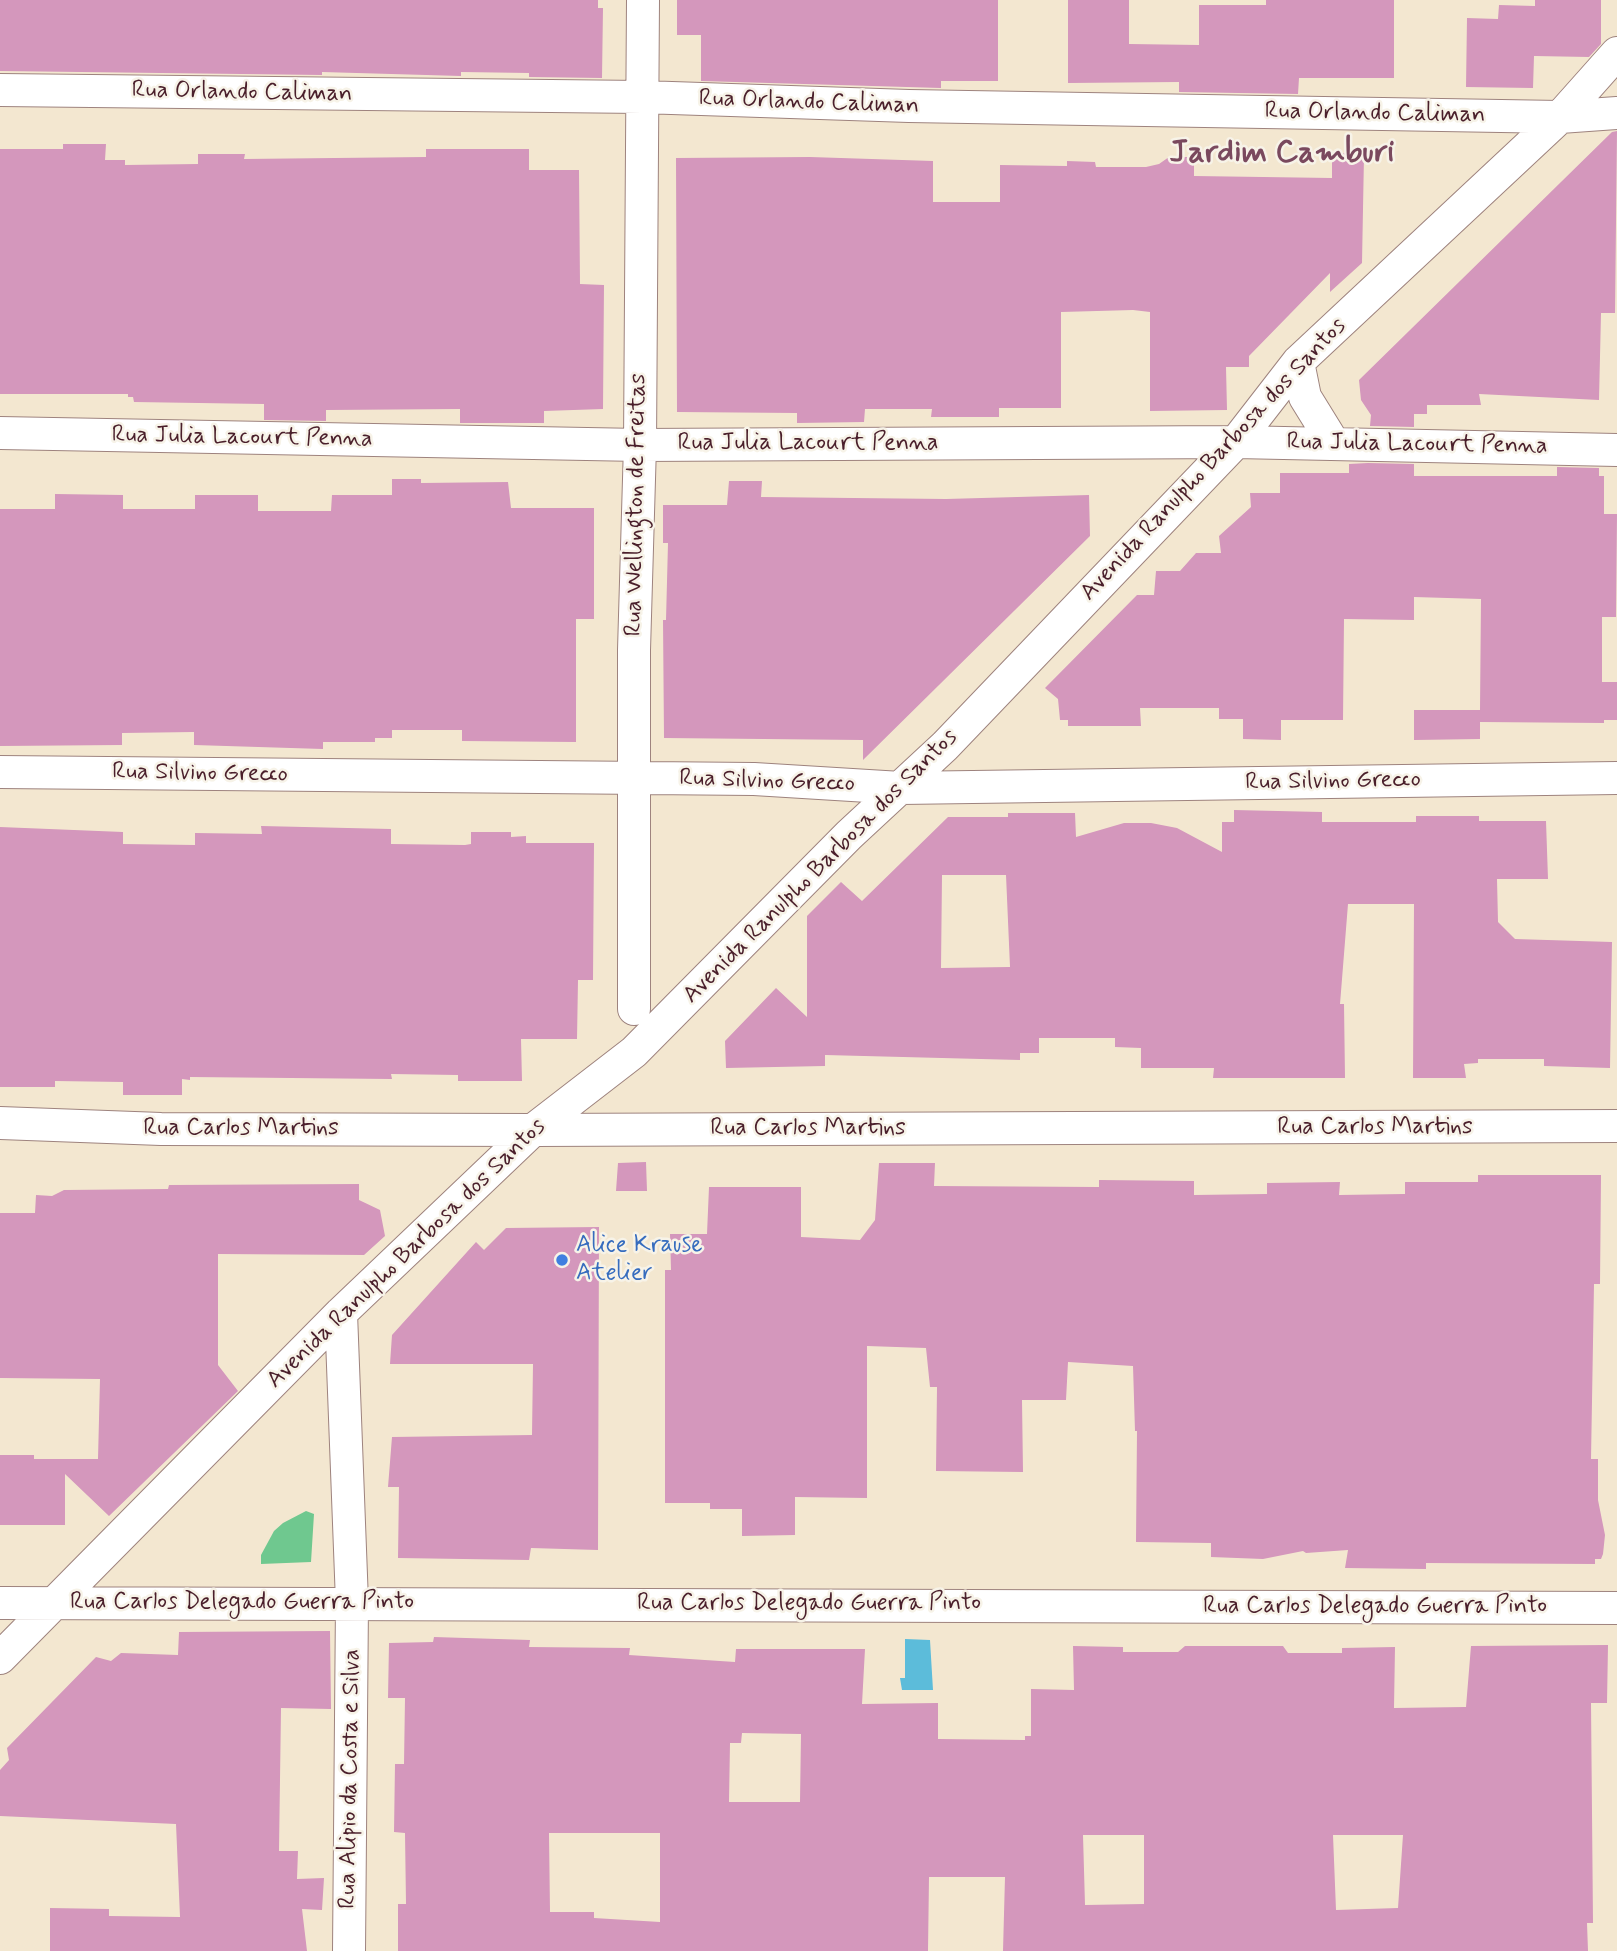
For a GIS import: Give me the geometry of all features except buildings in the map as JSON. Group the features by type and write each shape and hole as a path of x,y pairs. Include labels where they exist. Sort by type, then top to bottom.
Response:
{"street":[{"name":"Rua Wellington de Freitas","path":"634,1010 634,650 640,445 643,0"},
{"name":"Avenida Ranulpho Barbosa dos Santos","path":"0,1658 341,1313 533,1130 634,1052 849,835 945,746 1236,442 1298,362 1560,117 1617,53"},
{"name":"Rua Orlando Caliman","path":"0,90 642,97 909,106 1560,117 1617,113"},
{"path":"1298,362 1305,397 1334,444"},
{"name":"Rua Julia Lacourt Penna","path":"0,433 640,445 1236,442 1617,450"},
{"name":"Rua Silvino Grecco","path":"0,772 818,781 901,788 1617,778"},
{"name":"Rua Carlos Martins","path":"0,1123 161,1129 533,1130 1617,1126"},
{"name":"Rua Alipio da Costa e Silva","path":"341,1313 352,1602 349,1951"},
{"name":"Rua Carlos Delegado Guerra Pinto","path":"0,1603 1617,1608"}],"green space":[{"path":"306,1511 314,1514 311,1562 261,1564 261,1555 274,1531"}],"water":[{"path":"905,1639 930,1640 933,1690 902,1690 900,1678 905,1678"}],"place":[{"name":"Alice Krause Atelier","path":"562,1260"}],"district":[{"name":"Jardim Camburi","path":"1282,154"}]}
